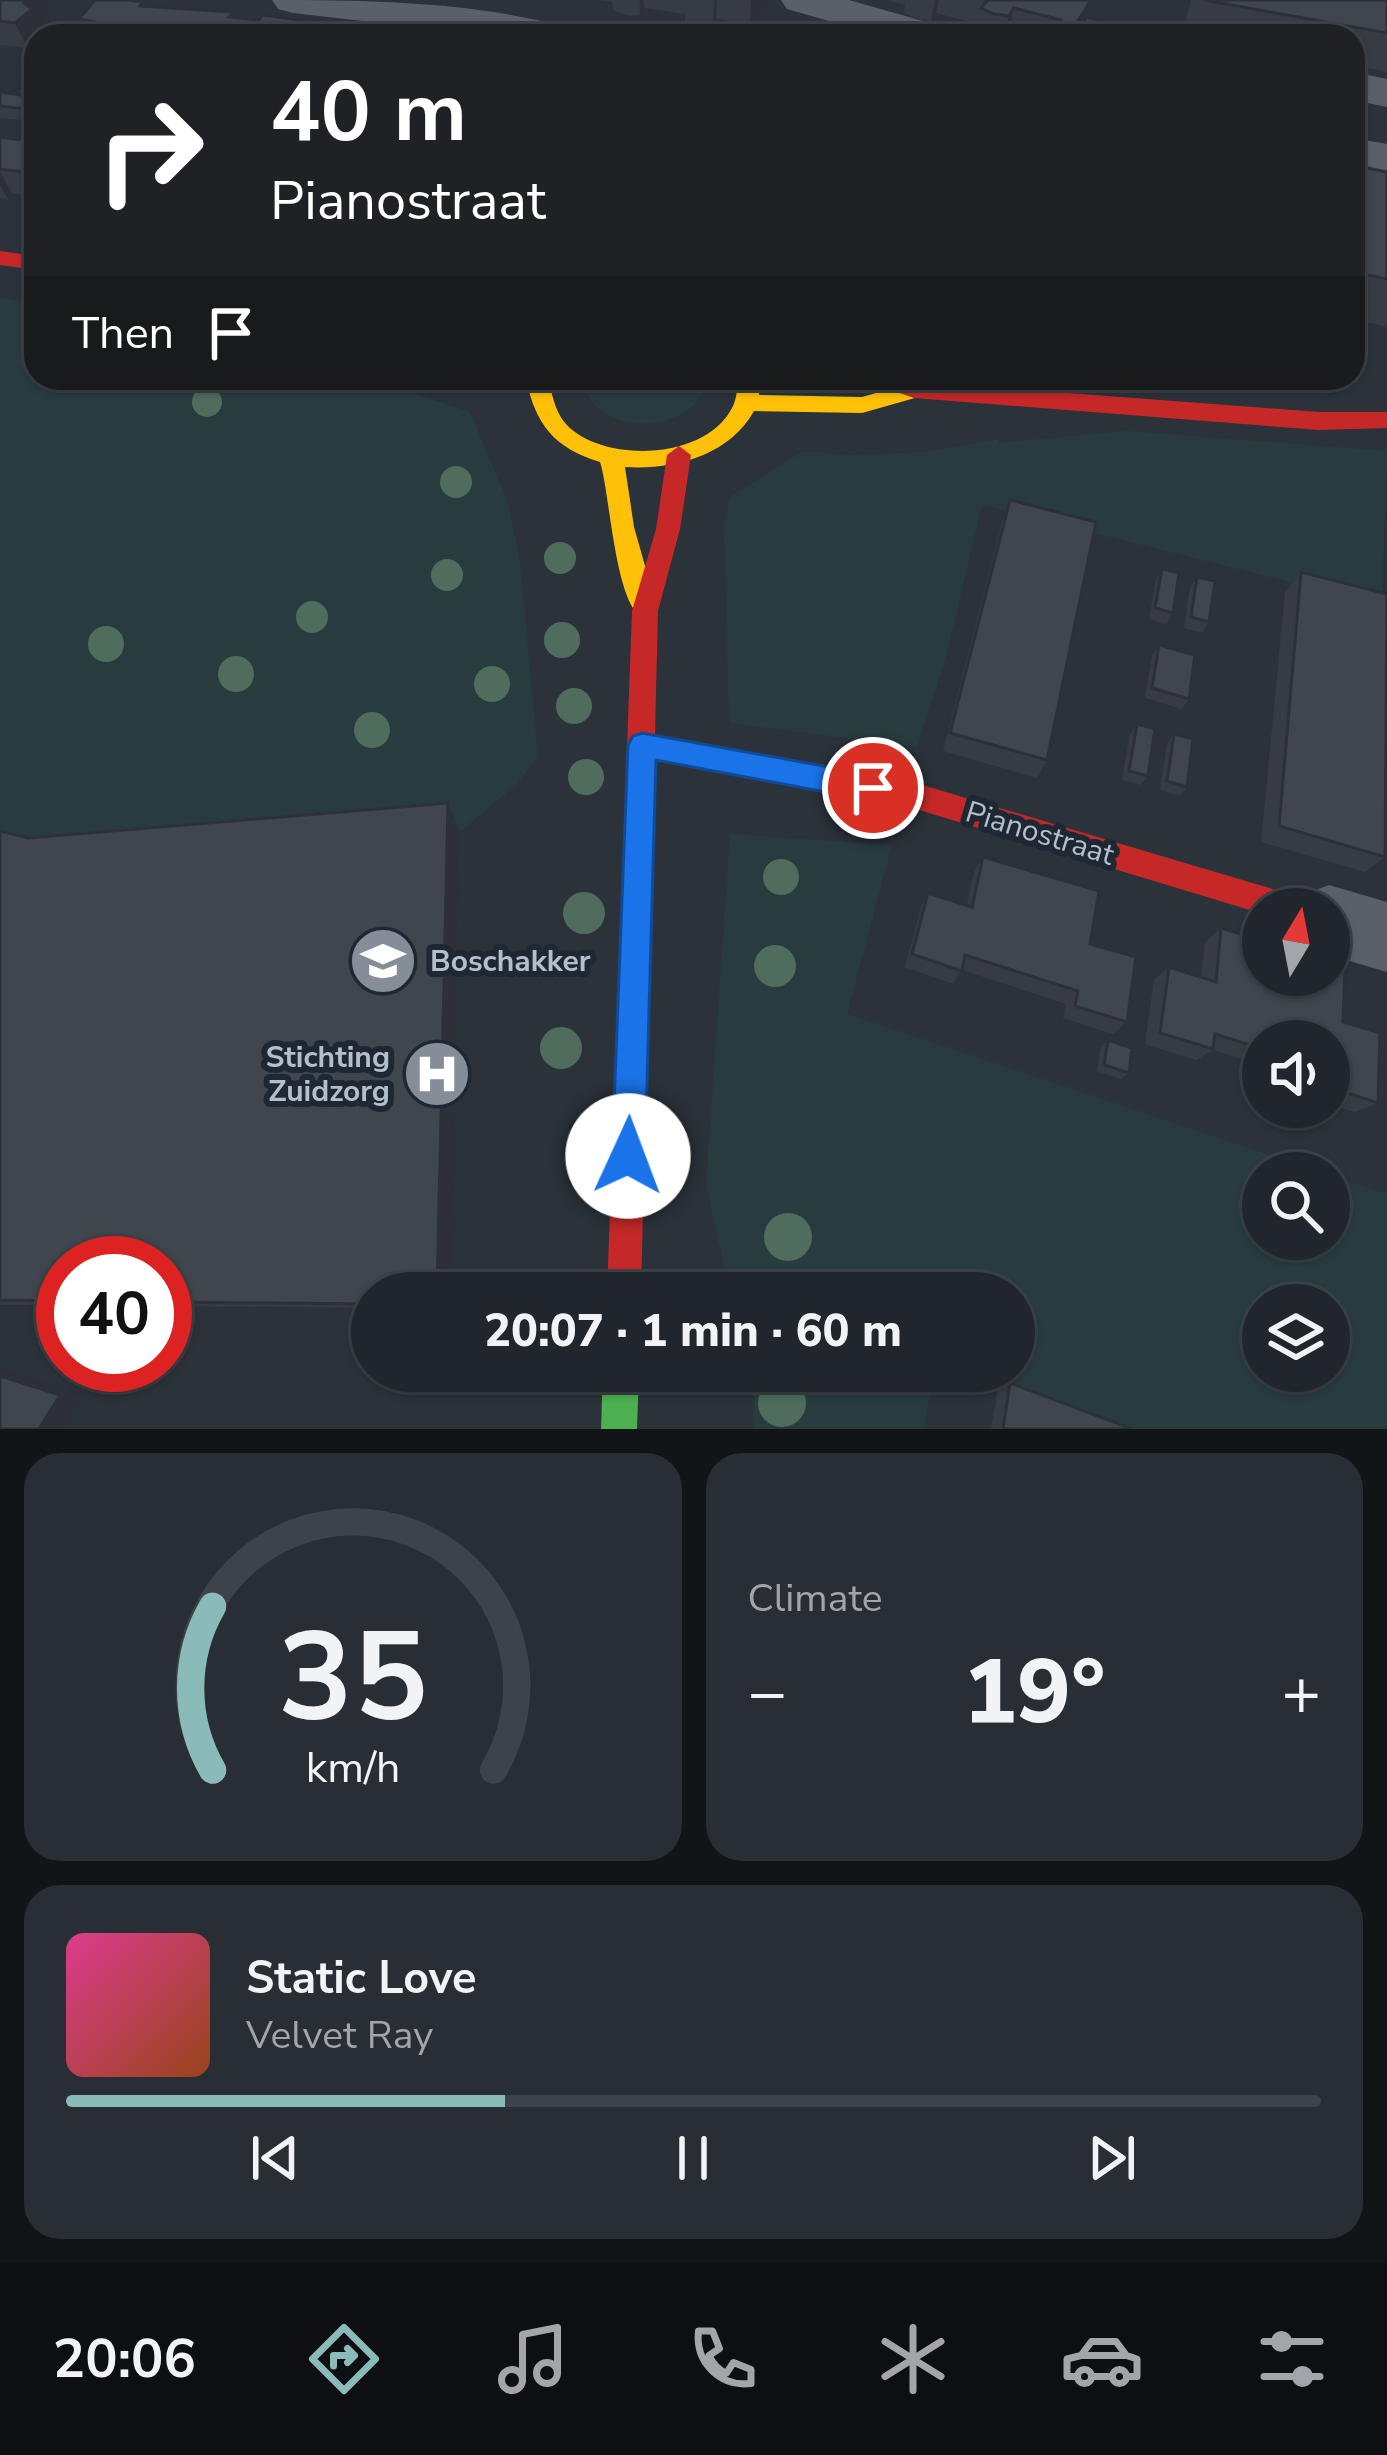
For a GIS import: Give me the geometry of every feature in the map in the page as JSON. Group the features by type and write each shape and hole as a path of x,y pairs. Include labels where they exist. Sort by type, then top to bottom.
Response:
{"street":[{"path":"293,0 501,24"},
{"path":"779,24 802,0 887,24"},
{"path":"540,390 545,414 561,432 610,457 680,455 721,435 748,391 862,405 914,390 1318,421 1387,420"},
{"path":"625,1272 645,611 668,530 680,455"},
{"path":"610,457 622,527 645,611"},
{"name":"Pianostraat","path":"642,745 920,797 1242,894"},
{"path":"1350,926 1387,937"},
{"path":"619,1429 620,1392"}],"green space":[{"path":"0,298 24,301 24,390 405,390 470,412 507,500 520,560 538,757 516,785 462,830 67,862 0,846"},
{"path":"587,390 703,390 685,412 644,423 622,421 589,398"},
{"path":"1127,431 1387,451 1382,605 982,505 946,657 917,747 729,723 724,522 731,496 803,451 849,455 927,452 998,439 998,443"},
{"path":"730,834 892,845 847,1014 1261,1152 1242,1152 1242,1260 1350,1260 1350,1182 1387,1194 1387,1429 1131,1429 1027,1392 1035,1392 1035,1272 725,1272 706,1185"},
{"path":"754,1392 930,1392 924,1429 753,1429"}],"building":[{"path":"0,0 28,0 24,3 32,9 15,23 0,21"},
{"path":"95,0 129,0 143,2 140,6 233,12 229,17 259,20 262,15 323,23 106,24 79,19"},
{"path":"1091,0 1076,24 1058,24 1061,20 1014,8 1009,16 994,14 981,8 987,1"},
{"path":"1204,0 1387,0 1387,33 1365,29 1365,24 1337,24"},
{"path":"0,92 24,95 24,109 0,106"},
{"path":"24,133 24,172 0,169 0,137 19,140"},
{"path":"1365,167 1387,172 1387,279 1365,274"},
{"path":"1010,500 1096,522 1047,760 950,733"},
{"path":"1162,569 1179,573 1173,613 1155,608"},
{"path":"1301,572 1387,594 1385,857 1279,826"},
{"path":"1197,577 1215,581 1209,622 1191,617"},
{"path":"1159,645 1195,655 1189,699 1152,688"},
{"path":"1137,724 1155,729 1148,776 1129,771"},
{"path":"1174,734 1193,739 1187,787 1167,781"},
{"path":"448,803 437,1272 351,1272 351,1304 192,1302 192,1236 36,1236 36,1301 0,1300 0,831 28,838"},
{"path":"983,857 1099,891 1090,944 1136,957 1127,1022 1075,1006 1078,991 965,955 962,971 912,954 928,893 972,907"},
{"path":"1221,928 1242,934 1242,996 1344,996 1343,1020 1242,1020 1242,1042 1215,1034 1213,1049 1160,1033 1169,967 1216,982"},
{"path":"1350,1024 1380,1033 1378,1103 1350,1094"},
{"path":"1108,1040 1132,1048 1129,1073 1104,1065"},
{"path":"0,1376 36,1387 36,1392 60,1395 39,1429 0,1429"},
{"path":"1009,1392 1034,1392 1132,1429 1003,1429"}],"traffic: fast":[{"path":"619,1429 620,1392"}],"traffic: slow":[{"path":"540,390 546,414 563,434 586,449 643,459 672,456 724,433 741,414 748,390"},
{"path":"746,403 862,405 914,390"},
{"path":"610,456 618,481 622,527 644,608"}],"traffic: jam":[{"path":"0,258 24,261"},
{"path":"914,390 1319,421 1387,420"},
{"path":"625,1272 645,611 668,529 679,455"},
{"path":"642,745 919,797 1242,894"}],"place":[{"name":"Boschakker","path":"383,961"},
{"name":"Stichting Zuidzorg","path":"437,1074"}],"route":[{"path":"628,1156 642,745 873,788"}]}
